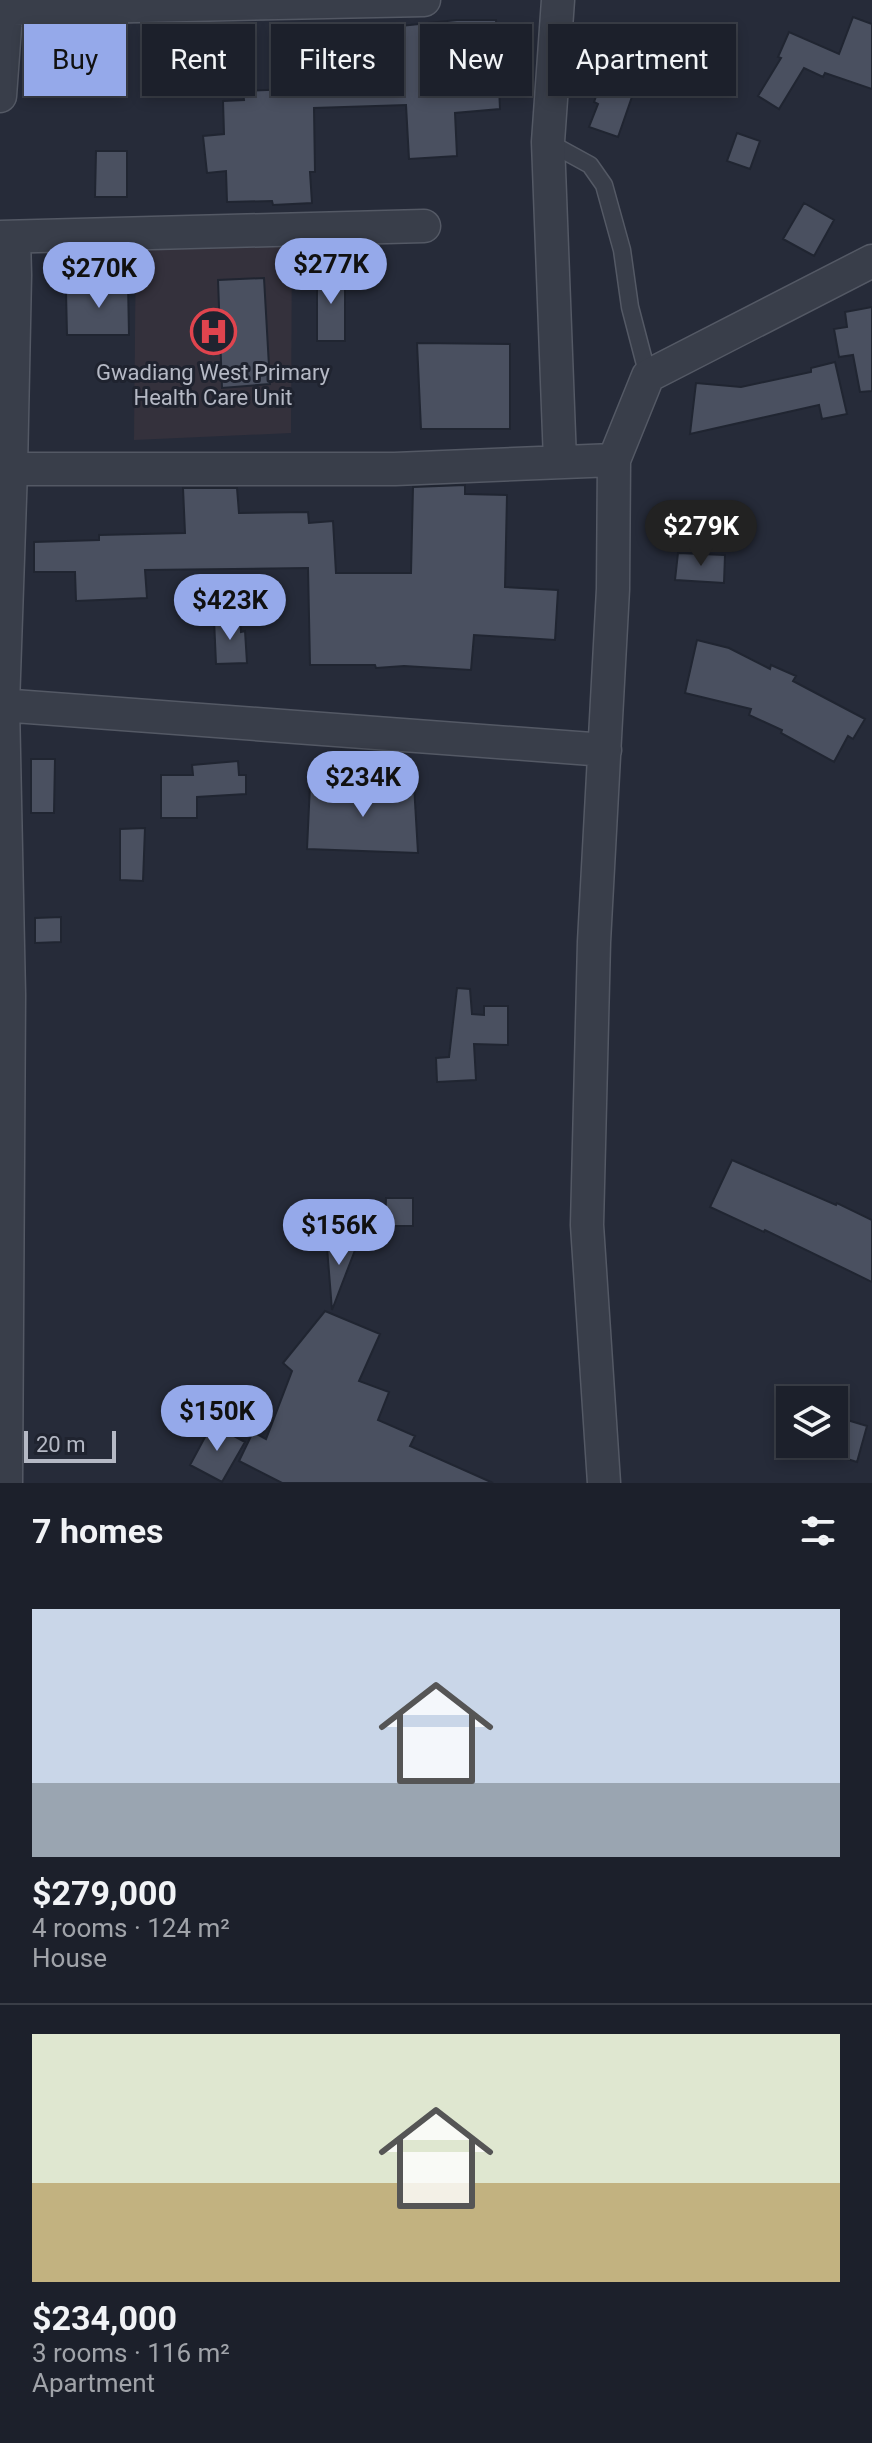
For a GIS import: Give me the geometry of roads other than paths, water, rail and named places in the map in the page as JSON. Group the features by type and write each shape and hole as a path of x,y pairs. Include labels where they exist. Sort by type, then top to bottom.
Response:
{"street":[{"path":"0,96 5,6 424,0"},
{"path":"558,0 548,142 560,461"},
{"path":"6,1483 5,1211 9,995 1,705 6,469 15,275 7,238 424,226"},
{"path":"604,1483 587,1225 594,942 613,589 614,460 648,376 872,261"},
{"path":"6,469 395,469 614,460"},
{"path":"1,705 605,750"}],"lane":[{"path":"548,142 590,165 604,185 622,250 630,307 648,376"}],"place":[{"name":"Gwadiang West Primary Health Care Unit","path":"213,331"}]}
